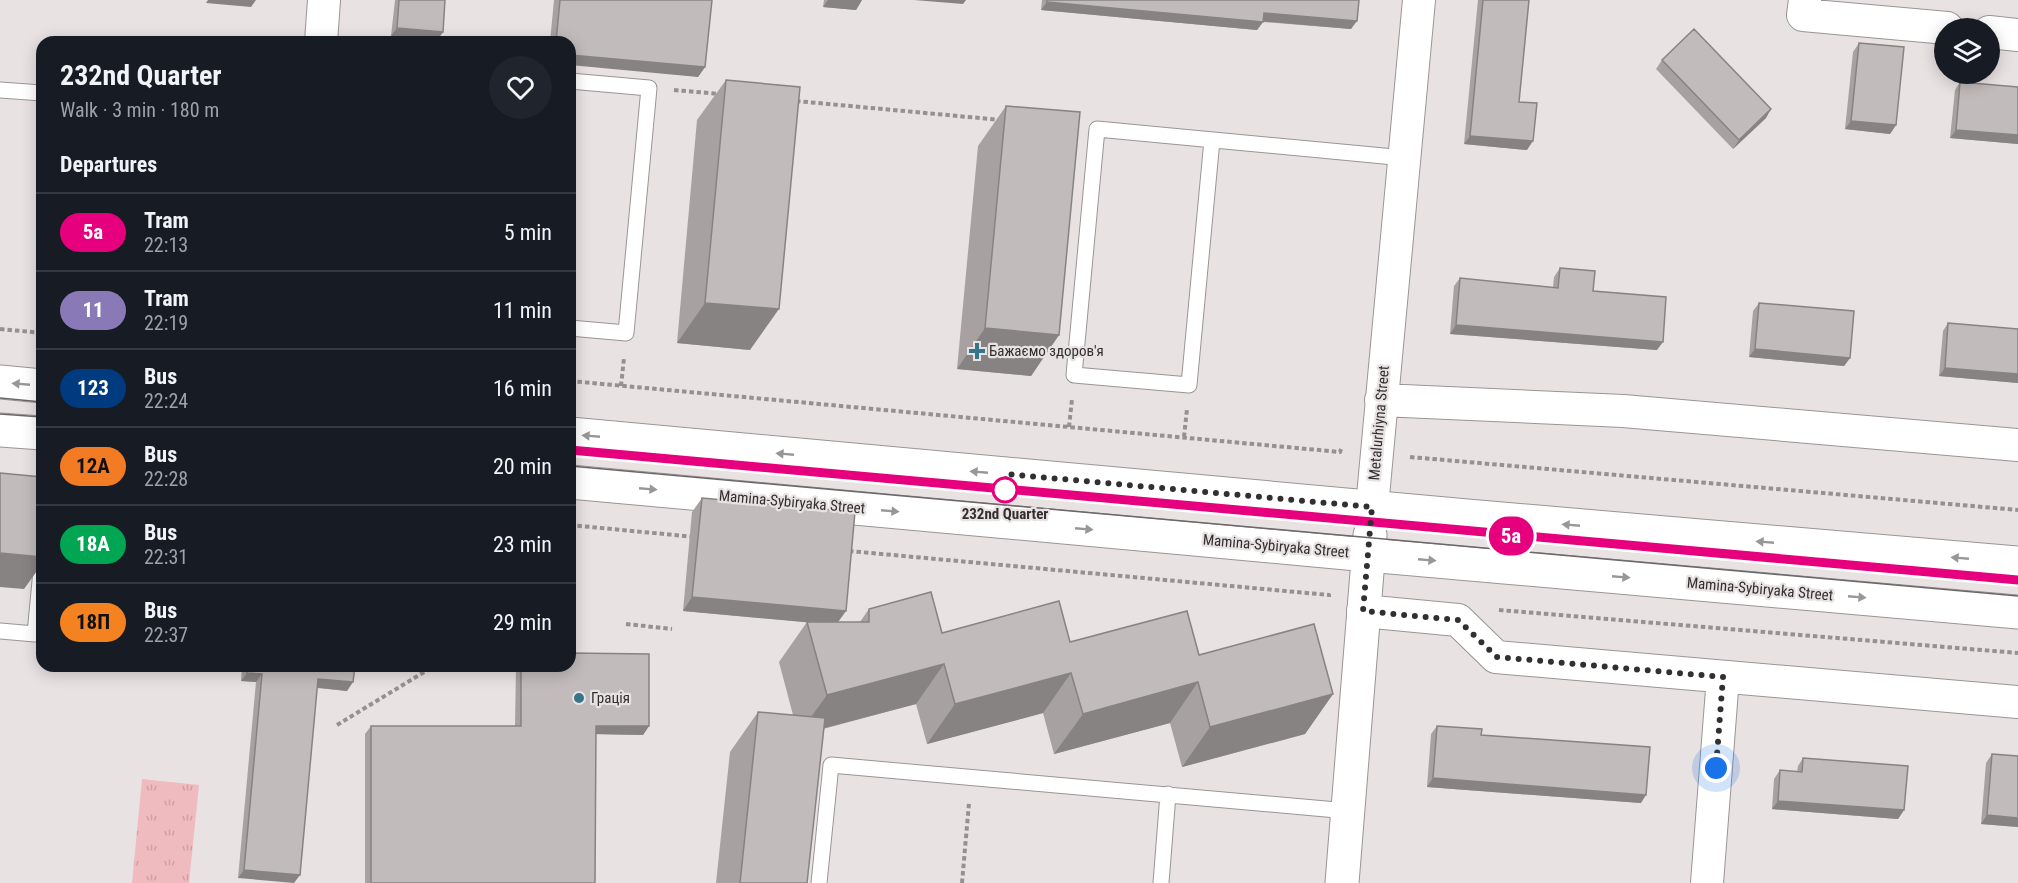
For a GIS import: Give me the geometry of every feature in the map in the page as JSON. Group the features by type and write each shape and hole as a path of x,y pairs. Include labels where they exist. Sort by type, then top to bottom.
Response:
{"main road":[{"path":"0,382 36,385"},
{"path":"0,430 36,433"},
{"path":"576,435 2018,564"},
{"name":"Mamina-Sybiryaka Street","path":"576,483 2018,612"},
{"name":"Metalurhiyna Street","path":"1342,883 1372,507"}],"street":[{"path":"321,36 324,0"},
{"name":"Metalurhiyna Street","path":"1372,507 1419,0"},
{"path":"1805,0 1803,15 1934,27"},
{"path":"2000,33 2018,35"},
{"path":"1381,400 1623,411 2018,446"},
{"path":"1363,611 1458,620 1497,657 2018,702"},
{"path":"1707,883 1723,677"}],"lane":[{"path":"576,82 649,88 626,333 576,329"},
{"path":"0,90 36,93"},
{"path":"1212,140 1189,385 1074,375 1097,129 1404,158"},
{"path":"0,631 35,634 36,623"},
{"path":"819,883 831,765 1348,810"},
{"path":"1161,883 1168,794"}],"path":[{"path":"649,88 732,95"},
{"path":"791,101 1003,121"},
{"path":"0,329 36,332"},
{"path":"576,382 1340,452"},
{"path":"1410,458 2018,510"},
{"path":"576,526 705,537"},
{"path":"846,550 1329,595"},
{"path":"1495,609 2018,653"},
{"path":"626,624 672,629"},
{"path":"338,724 424,672"},
{"path":"962,883 972,777"}],"green space":[{"path":"142,779 199,785 189,883 132,883"}],"building":[{"path":"399,0 445,0 443,32 397,28"},
{"path":"560,0 712,0 705,67 576,56 576,36 557,36"},
{"path":"1047,0 1359,0 1357,21 1264,13 1263,22 1047,2"},
{"path":"1483,0 1529,0 1519,102 1537,103 1533,141 1470,136"},
{"path":"1694,29 1771,109 1739,140 1662,60"},
{"path":"1859,43 1904,47 1896,125 1851,121"},
{"path":"726,80 800,87 779,309 705,303"},
{"path":"1960,84 2018,87 2018,135 1956,130"},
{"path":"1006,106 1080,112 1059,335 985,328"},
{"path":"1560,268 1595,271 1593,291 1666,297 1663,342 1456,325 1460,278 1558,288"},
{"path":"1759,303 1854,311 1850,358 1755,349"},
{"path":"1948,323 2018,329 2018,374 1945,368"},
{"path":"0,473 36,476 36,556 0,553"},
{"path":"702,498 855,512 846,611 692,597"},
{"path":"931,592 942,633 1059,601 1070,642 1187,611 1199,655 1314,624 1333,694 1210,727 1198,682 1083,714 1071,673 955,704 944,664 827,695 807,622 869,622 869,609"},
{"path":"576,653 649,654 649,726 596,726 595,883 371,883 371,726 521,726 521,672 576,672"},
{"path":"354,672 353,682 318,679 300,875 244,870 262,674 247,673"},
{"path":"758,712 825,718 807,883 740,883"},
{"path":"1437,726 1482,729 1481,735 1650,747 1646,795 1433,778"},
{"path":"1992,754 2018,756 2018,818 1987,815"},
{"path":"1803,758 1908,766 1904,810 1778,801 1780,770 1802,772"}],"tram line":[{"path":"0,398 36,401"},
{"path":"0,414 36,417"},
{"path":"576,451 2018,580"},
{"name":"5а","path":"576,451 2018,580"},
{"path":"576,467 2018,596"}],"place":[{"name":"Бажаємо здоров'я","path":"977,351"},
{"name":"232nd Quarter","path":"1005,490"},
{"name":"Грація","path":"579,698"}],"route":[{"path":"1005,490 1006,474 1372,507 1363,611 1458,620 1497,657 1723,677 1716,768"}]}
